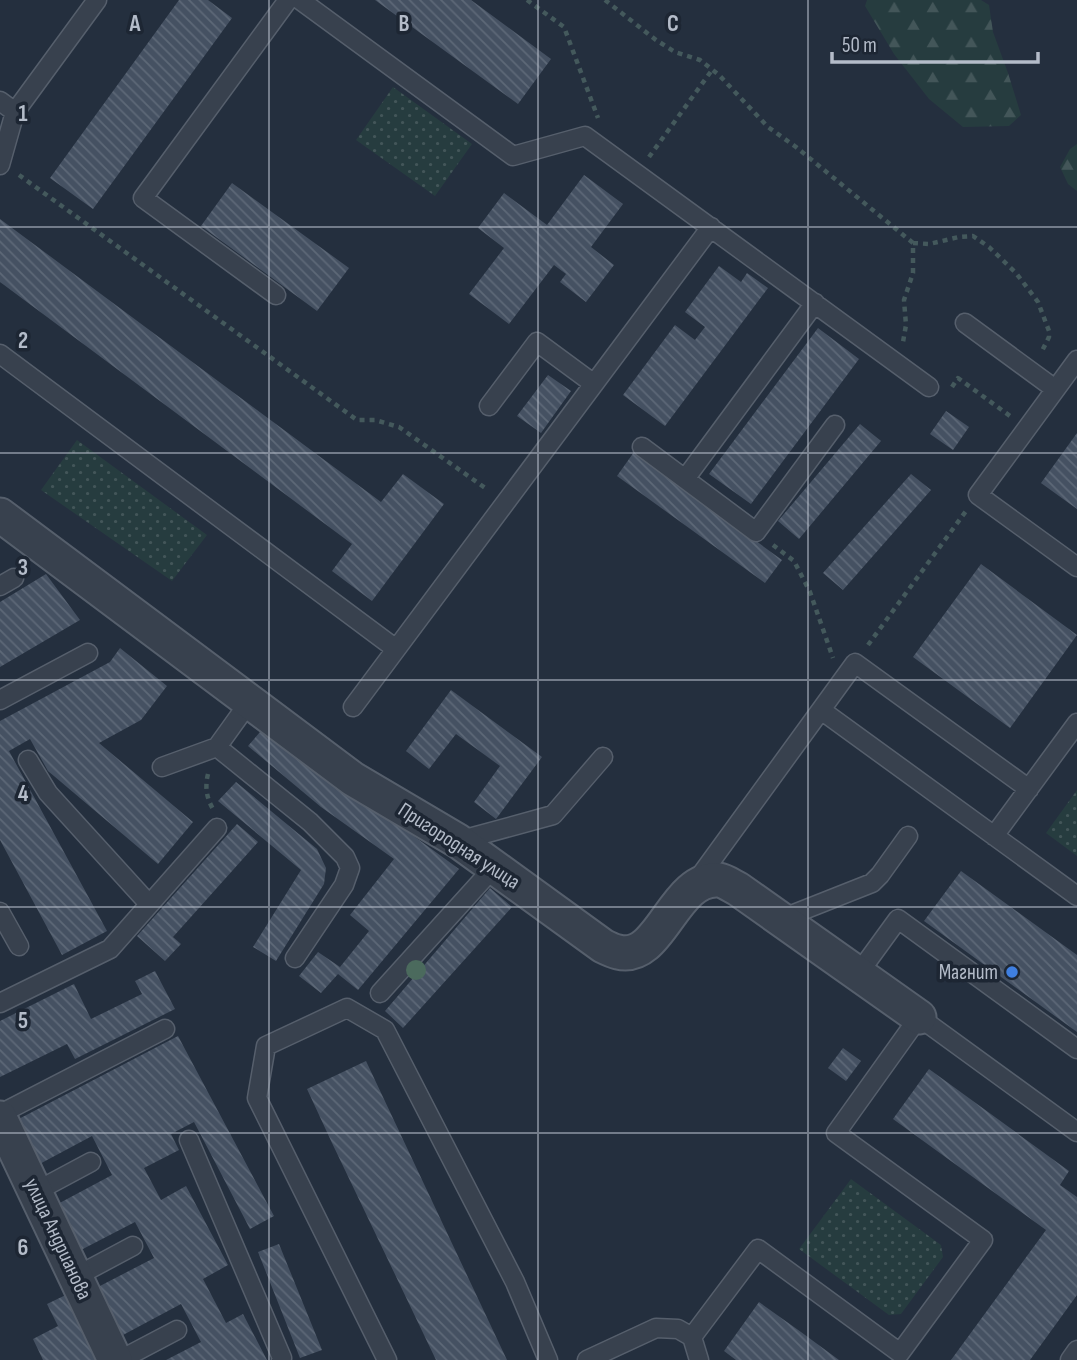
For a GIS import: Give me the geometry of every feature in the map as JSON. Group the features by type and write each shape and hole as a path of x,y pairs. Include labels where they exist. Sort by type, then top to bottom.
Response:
{"street":[{"name":"Пригородная улица","path":"0,515 353,779 458,841 603,946 620,953 637,951 651,939 689,891"},
{"path":"689,891 705,881 721,880 738,889 919,1017"},
{"name":"улица Андрианова","path":"0,1116 117,1360"}],"lane":[{"path":"0,164 15,112 97,0"},
{"path":"276,295 143,198 288,0"},
{"path":"300,0 513,156 585,136 929,387"},
{"path":"0,101 15,112"},
{"path":"353,707 711,227"},
{"path":"685,479 815,303"},
{"path":"965,323 1055,389"},
{"path":"489,407 537,342 594,384"},
{"path":"0,354 396,649"},
{"path":"1077,360 978,495 1077,567"},
{"path":"642,447 756,532 835,425"},
{"path":"0,700 88,653"},
{"path":"689,891 852,668 1029,789"},
{"path":"162,767 217,747 250,701"},
{"path":"821,710 1077,897"},
{"path":"995,836 1077,723"},
{"path":"217,747 310,822 345,857 350,868 344,885 295,958"},
{"path":"458,841 553,816 603,757"},
{"path":"29,760 48,793 149,904"},
{"path":"0,1003 110,949 217,828"},
{"path":"781,919 872,883 908,836"},
{"path":"380,993 495,866"},
{"path":"0,912 19,946"},
{"path":"858,974 898,919 1077,1049"},
{"path":"387,1360 257,1098 266,1046 347,1008 385,1030 514,1283 548,1360"},
{"path":"692,1337 758,1249 900,1353 983,1240 836,1133 919,1017 1077,1132"},
{"path":"0,1116 165,1029"},
{"path":"189,1140 281,1360"},
{"path":"35,1192 91,1162"},
{"path":"75,1276 133,1246"},
{"path":"587,1360 656,1328 678,1329 692,1337 699,1360"},
{"path":"117,1360 177,1330"},
{"path":"1070,1360 1077,1350"}],"path":[{"path":"527,0 564,27 611,155"},
{"path":"605,0 656,40 675,52 700,60 719,75 768,127 913,243 929,244 973,236 989,247 1016,273 1038,302 1049,331 1049,337 1031,371"},
{"path":"637,173 712,70"},
{"path":"0,164 357,420 375,420 399,427 506,502"},
{"path":"893,361 902,347 906,325 904,299 913,272 913,243"},
{"path":"929,387 944,398 958,378 1027,428"},
{"path":"756,532 794,561 810,592 834,662 852,668 978,495"},
{"path":"217,747 206,785 208,802 219,818 217,828"}],"green space":[{"path":"867,0 981,0 989,5 993,32 1021,115 1009,126 963,127 929,99 894,54 865,6"},
{"path":"393,87 472,144 435,196 356,140"},
{"path":"1077,144 1077,191 1068,184 1060,167 1070,149"},
{"path":"77,440 207,535 172,581 41,490"},
{"path":"1077,790 1077,856 1046,833"},
{"path":"851,1179 941,1245 943,1257 901,1314 889,1315 799,1249"}],"building":[{"path":"179,0 208,0 232,18 93,209 50,178"},
{"path":"375,0 471,0 551,59 518,104"},
{"path":"584,175 623,204 591,247 614,265 586,302 560,282 566,274 554,265 509,324 469,294 504,248 478,228 504,193 547,225"},
{"path":"232,183 349,268 317,311 201,226"},
{"path":"0,219 381,502 403,474 444,504 372,601 332,571 352,544 0,282"},
{"path":"719,266 741,282 747,273 768,288 665,426 623,395 675,325 695,340 705,327 685,312"},
{"path":"818,328 859,359 751,504 709,474"},
{"path":"548,375 571,391 541,433 517,416"},
{"path":"946,411 969,427 953,450 930,434"},
{"path":"860,424 881,441 799,539 778,521"},
{"path":"1077,433 1077,509 1041,483"},
{"path":"634,452 782,560 765,583 617,476"},
{"path":"911,474 931,490 843,590 823,573"},
{"path":"981,564 1077,635 1010,728 913,657"},
{"path":"46,574 80,620 0,667 0,602"},
{"path":"120,648 167,686 141,720 99,743 193,822 158,864 48,771 30,739 9,751 107,931 62,955 0,840 0,721 110,662"},
{"path":"451,690 542,757 496,819 474,802 500,766 456,734 429,769 406,751"},
{"path":"266,725 344,789 459,869 358,990 338,974 321,993 299,976 318,952 340,967 369,931 350,915 394,859 321,807 248,746"},
{"path":"236,782 317,849 326,868 324,884 276,961 253,947 301,870 218,801"},
{"path":"237,824 258,842 173,937 181,944 165,961 137,936"},
{"path":"961,871 1077,955 1077,1032 924,921"},
{"path":"490,888 512,907 403,1028 385,1011"},
{"path":"155,971 175,1009 75,1059 67,1044 0,1077 0,1021 74,984 91,1019 142,994 135,981"},
{"path":"178,1036 274,1216 250,1229 194,1122 171,1134 179,1150 144,1168 161,1200 186,1186 228,1265 203,1279 226,1323 243,1314 267,1360 166,1360 201,1342 181,1304 123,1335 98,1287 154,1258 135,1222 79,1251 54,1206 112,1175 92,1136 34,1167 11,1123"},
{"path":"843,1048 861,1061 846,1081 828,1068"},
{"path":"366,1061 507,1360 436,1360 332,1143 307,1089"},
{"path":"929,1069 1069,1171 1060,1185 1077,1197 1077,1295 1030,1360 951,1360 1046,1230 893,1119"},
{"path":"279,1244 322,1350 300,1358 258,1252"},
{"path":"72,1292 106,1360 43,1360 33,1339 58,1326 47,1304"},
{"path":"759,1302 839,1360 736,1360 724,1351"}],"place":[{"name":"Магнит","path":"1012,972"}]}
